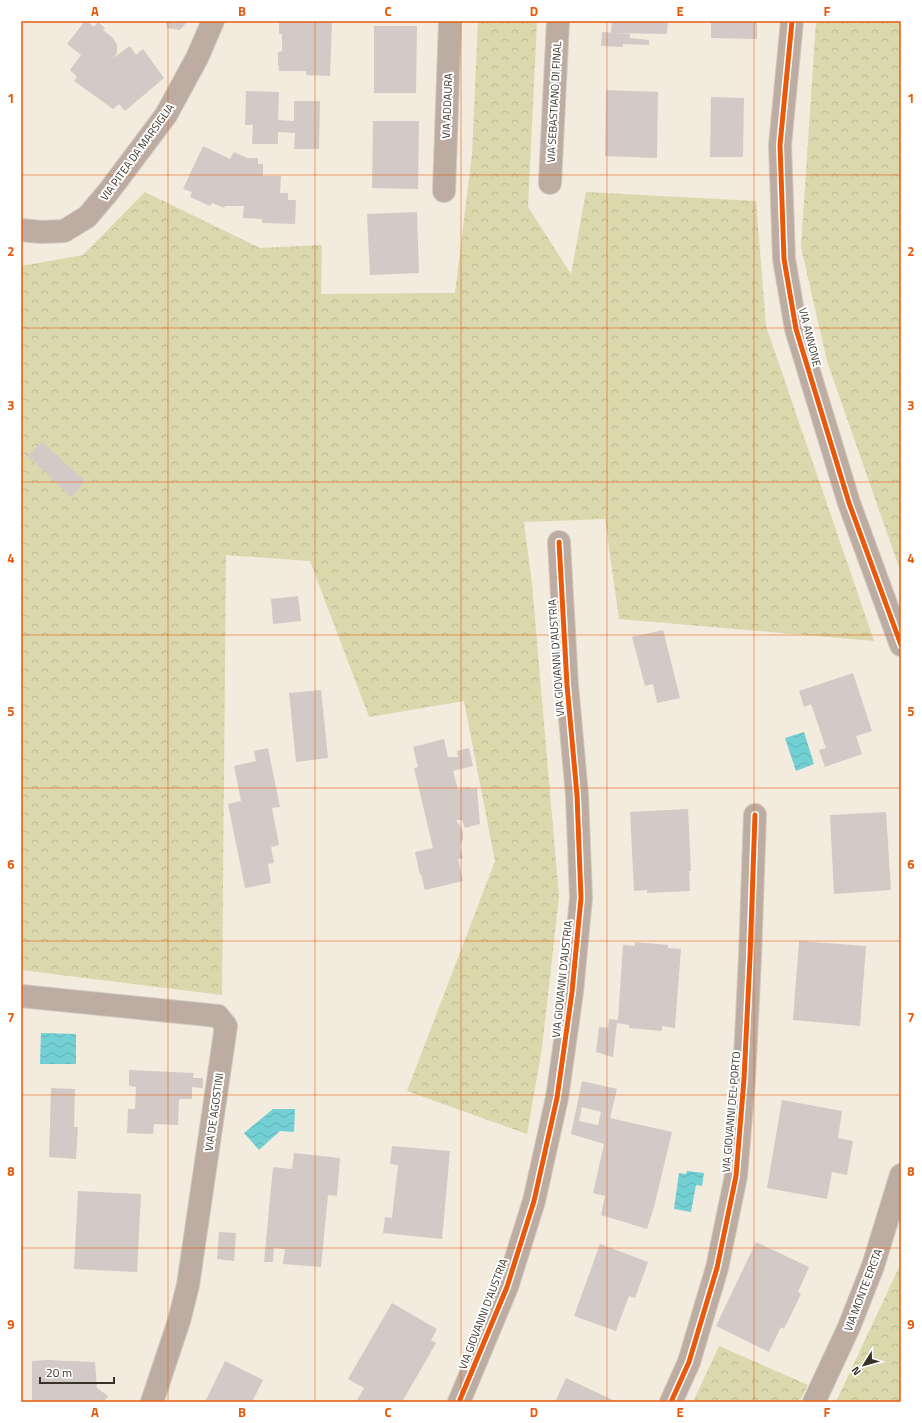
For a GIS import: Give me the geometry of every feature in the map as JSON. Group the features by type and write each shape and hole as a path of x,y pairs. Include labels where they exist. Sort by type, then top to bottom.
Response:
{"street":[{"name":"VIA PITEA DA MARSIGLIA","path":"21,230 41,232 64,231 87,217 109,191 166,115 197,58 213,21"},
{"name":"VIA ADDAURA","path":"444,191 450,21"},
{"name":"VIA SEBASTIANO DI FINAL","path":"550,183 558,21"},
{"name":"VIA ANNONE","path":"792,21 780,146 784,259 796,329 849,503 901,645"},
{"name":"VIA GIOVANNI D'AUSTRIA","path":"459,1402 507,1286 534,1201 557,1098 572,992 581,898 577,795 567,685 559,542"},
{"name":"VIA GIOVANNI DEL PORTO","path":"671,1402 689,1362 717,1268 736,1176 744,1079 751,949 754,815"},
{"name":"VIA DE AGOSTINI","path":"21,996 218,1016 226,1026 188,1285 179,1321 152,1402"},
{"name":"VIA MONTE ERCTA","path":"814,1402 849,1327 874,1266 901,1175"}],"green space":[{"path":"478,21 537,21 528,207 571,274 586,192 756,201 766,326 874,641 619,619 605,519 524,522 532,584 559,897 542,1048 527,1134 407,1091 495,861 464,701 369,717 310,561 226,555 222,995 21,970 21,266 83,255 145,192 260,248 322,245 321,294 455,293 472,154"},
{"path":"816,21 901,21 901,573 827,361 801,247"},
{"path":"901,1263 901,1402 836,1402"},
{"path":"719,1346 808,1385 799,1402 693,1402"}],"water":[{"path":"804,732 814,764 796,771 785,738"},
{"path":"41,1033 76,1034 76,1064 40,1064"},
{"path":"273,1109 295,1109 294,1132 280,1131 259,1150 244,1133"},
{"path":"687,1171 704,1173 702,1186 696,1185 691,1212 674,1209 679,1173 686,1174"}],"building":[{"path":"85,21 94,27 98,22 105,28 103,30 113,38 117,45 117,53 113,58 130,46 136,55 143,49 164,78 125,111 119,104 113,109 74,81 77,77 70,70 81,55 67,44"},
{"path":"166,21 188,21 180,30 167,28"},
{"path":"279,21 332,21 330,76 306,75 306,71 279,71 278,52 282,51 282,34 279,34"},
{"path":"612,21 668,21 667,34 611,33"},
{"path":"711,21 757,21 757,39 711,38"},
{"path":"374,26 417,26 416,93 374,93"},
{"path":"602,32 630,34 630,38 649,40 649,45 623,44 623,47 601,46"},
{"path":"606,90 658,92 657,158 605,156"},
{"path":"246,91 279,92 278,120 294,121 294,101 320,101 319,149 294,149 295,133 278,132 278,144 252,144 253,125 245,125"},
{"path":"711,97 744,98 743,157 710,157"},
{"path":"373,121 419,121 418,189 372,188"},
{"path":"203,146 230,159 234,152 247,158 258,158 258,164 263,164 263,176 281,176 280,193 288,193 288,200 296,200 295,224 262,223 262,219 243,218 244,206 225,206 224,208 212,203 210,206 190,197 192,192 183,189"},
{"path":"417,212 419,273 370,275 367,214"},
{"path":"42,442 85,481 71,497 28,456"},
{"path":"298,596 301,621 273,624 271,599"},
{"path":"663,630 680,698 657,703 653,684 645,686 632,637"},
{"path":"853,673 872,731 856,736 862,754 825,767 819,750 826,748 811,704 804,707 799,691"},
{"path":"321,690 328,758 296,762 289,693"},
{"path":"444,739 448,757 458,757 457,751 469,748 473,766 453,771 458,789 470,787 470,789 477,788 480,824 465,828 462,820 456,820 463,832 463,839 460,846 463,858 458,859 463,881 425,890 415,852 433,848 414,768 418,767 413,747"},
{"path":"268,748 280,807 272,808 279,845 271,847 274,863 268,864 271,883 245,888 228,804 241,801 234,766 256,761 254,751"},
{"path":"688,809 691,871 689,871 690,891 647,893 647,890 634,891 630,812"},
{"path":"886,812 891,890 834,894 830,815"},
{"path":"799,941 866,946 860,1026 793,1020"},
{"path":"635,942 668,945 668,948 681,949 675,1028 662,1026 662,1031 629,1028 629,1025 617,1023 613,1057 596,1052 599,1027 608,1028 609,1019 618,1020 623,945 635,946"},
{"path":"129,1070 194,1073 193,1078 203,1078 203,1088 192,1087 192,1099 179,1099 178,1125 154,1124 153,1134 127,1133 128,1109 135,1109 136,1087 129,1086"},
{"path":"582,1081 617,1089 610,1118 672,1132 654,1207 647,1229 601,1215 605,1196 593,1193 604,1144 571,1134","holes":["582,1107 601,1112 598,1125 579,1121"]},
{"path":"51,1088 75,1089 74,1127 78,1127 76,1159 49,1157"},
{"path":"782,1100 842,1111 838,1138 853,1141 847,1175 832,1172 827,1199 767,1188"},
{"path":"392,1146 450,1151 442,1239 383,1233 385,1217 392,1218 398,1165 390,1164"},
{"path":"294,1153 340,1158 337,1196 328,1195 321,1267 283,1264 285,1249 274,1248 273,1262 264,1262 273,1167 292,1169"},
{"path":"78,1191 141,1194 137,1272 74,1269"},
{"path":"219,1232 236,1233 234,1261 217,1259"},
{"path":"756,1242 809,1267 798,1292 801,1294 784,1329 781,1327 769,1352 716,1326"},
{"path":"600,1244 648,1262 635,1298 629,1296 616,1331 574,1316"},
{"path":"392,1303 437,1329 431,1340 436,1343 402,1402 356,1402 364,1388 348,1379"},
{"path":"47,1360 95,1362 97,1388 108,1396 104,1402 30,1402 32,1399 32,1361"},
{"path":"225,1361 263,1380 252,1402 205,1402"},
{"path":"566,1378 615,1401 555,1402"}],"cycle path":[{"path":"792,21 780,145 784,259 796,329 849,503 901,645"},
{"path":"459,1402 507,1287 534,1201 557,1098 572,992 581,898 577,795 567,685 559,542"},
{"path":"671,1402 689,1362 717,1268 736,1176 744,1079 755,815"}]}
